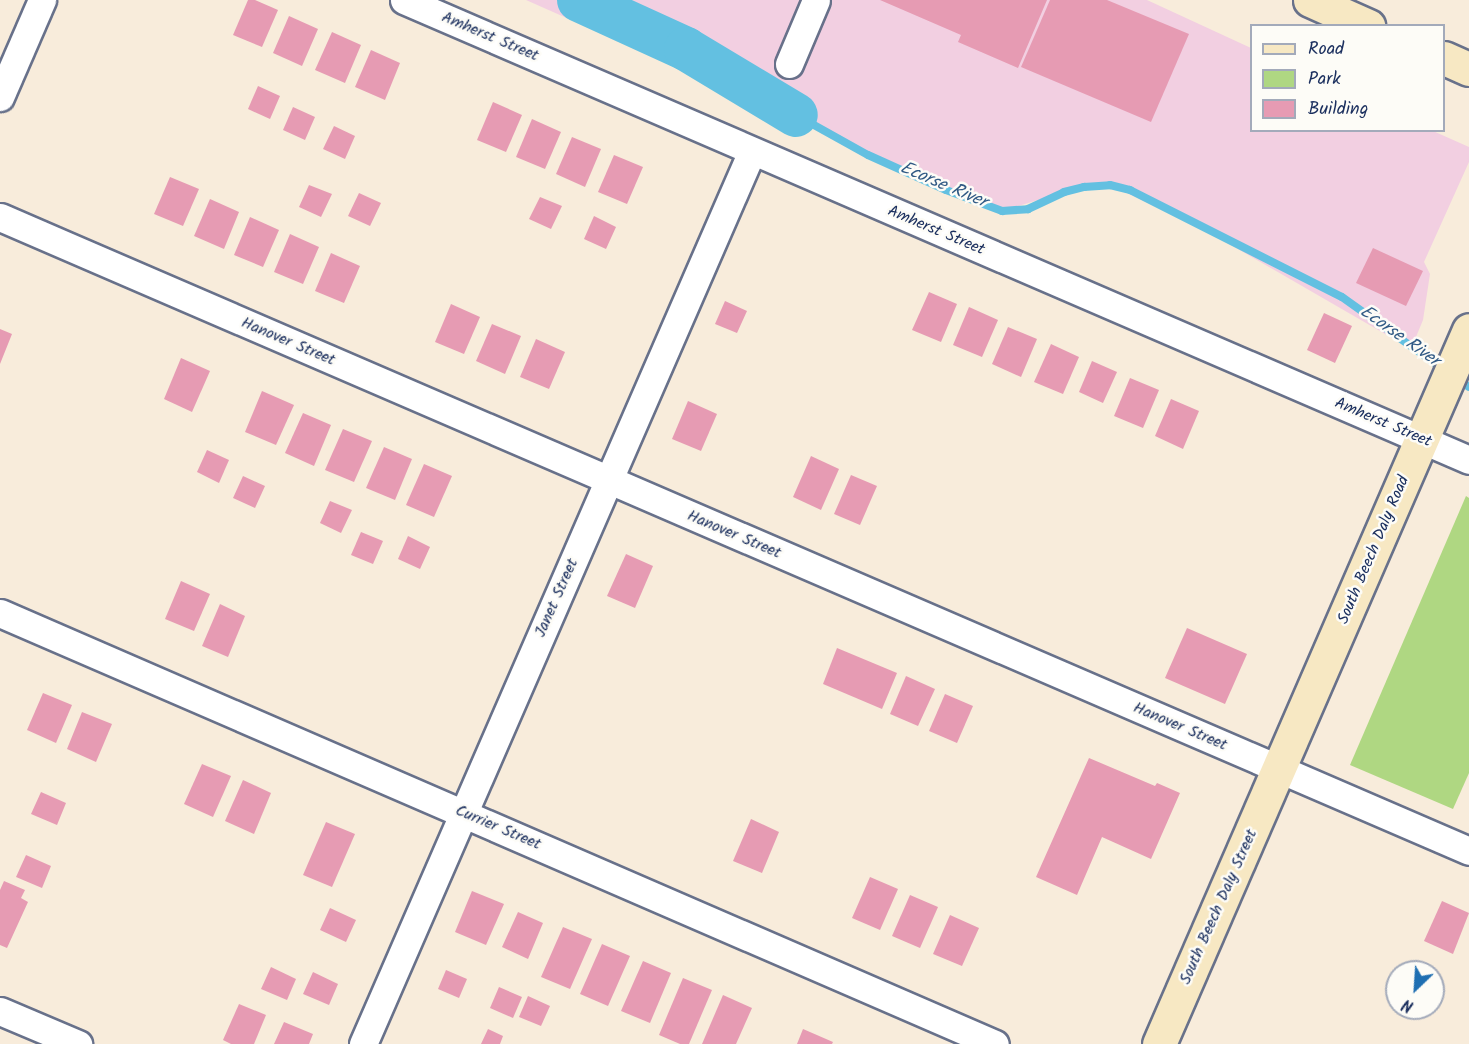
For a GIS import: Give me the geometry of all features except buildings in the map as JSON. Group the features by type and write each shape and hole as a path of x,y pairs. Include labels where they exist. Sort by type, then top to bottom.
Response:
{"main road":[{"path":"1310,0 1364,24"},
{"path":"1445,59 1469,69"},
{"name":"South Beech Daly Road","path":"1279,770 1465,338"},
{"name":"South Beech Daly Street","path":"1159,1044 1279,770"}],"street":[{"path":"0,97 42,0"},
{"name":"Amherst Street","path":"404,0 1469,460"},
{"path":"789,64 816,0"},
{"name":"Janet Street","path":"363,1044 752,151"},
{"name":"Hanover Street","path":"0,217 1469,850"},
{"name":"Currier Street","path":"0,613 995,1044"},
{"path":"0,1011 78,1044"}],"shaded area":[{"path":"526,0 1147,0 1250,48 1250,132 1435,132 1469,147 1469,162 1424,262 1430,274 1423,320 1411,349 1205,230 1110,185 1064,192 1002,211"}],"green space":[{"path":"1466,496 1469,498 1469,773 1453,809 1350,765"}],"waterway":[{"name":"Ecorse River","path":"579,0 686,49 796,115"},
{"name":"Ecorse River","path":"796,115 868,155 946,190 1002,211 1028,209 1064,192 1084,187 1110,185 1130,190 1342,297 1443,369"},
{"name":"Ecorse River","path":"1456,377 1469,387"}]}
